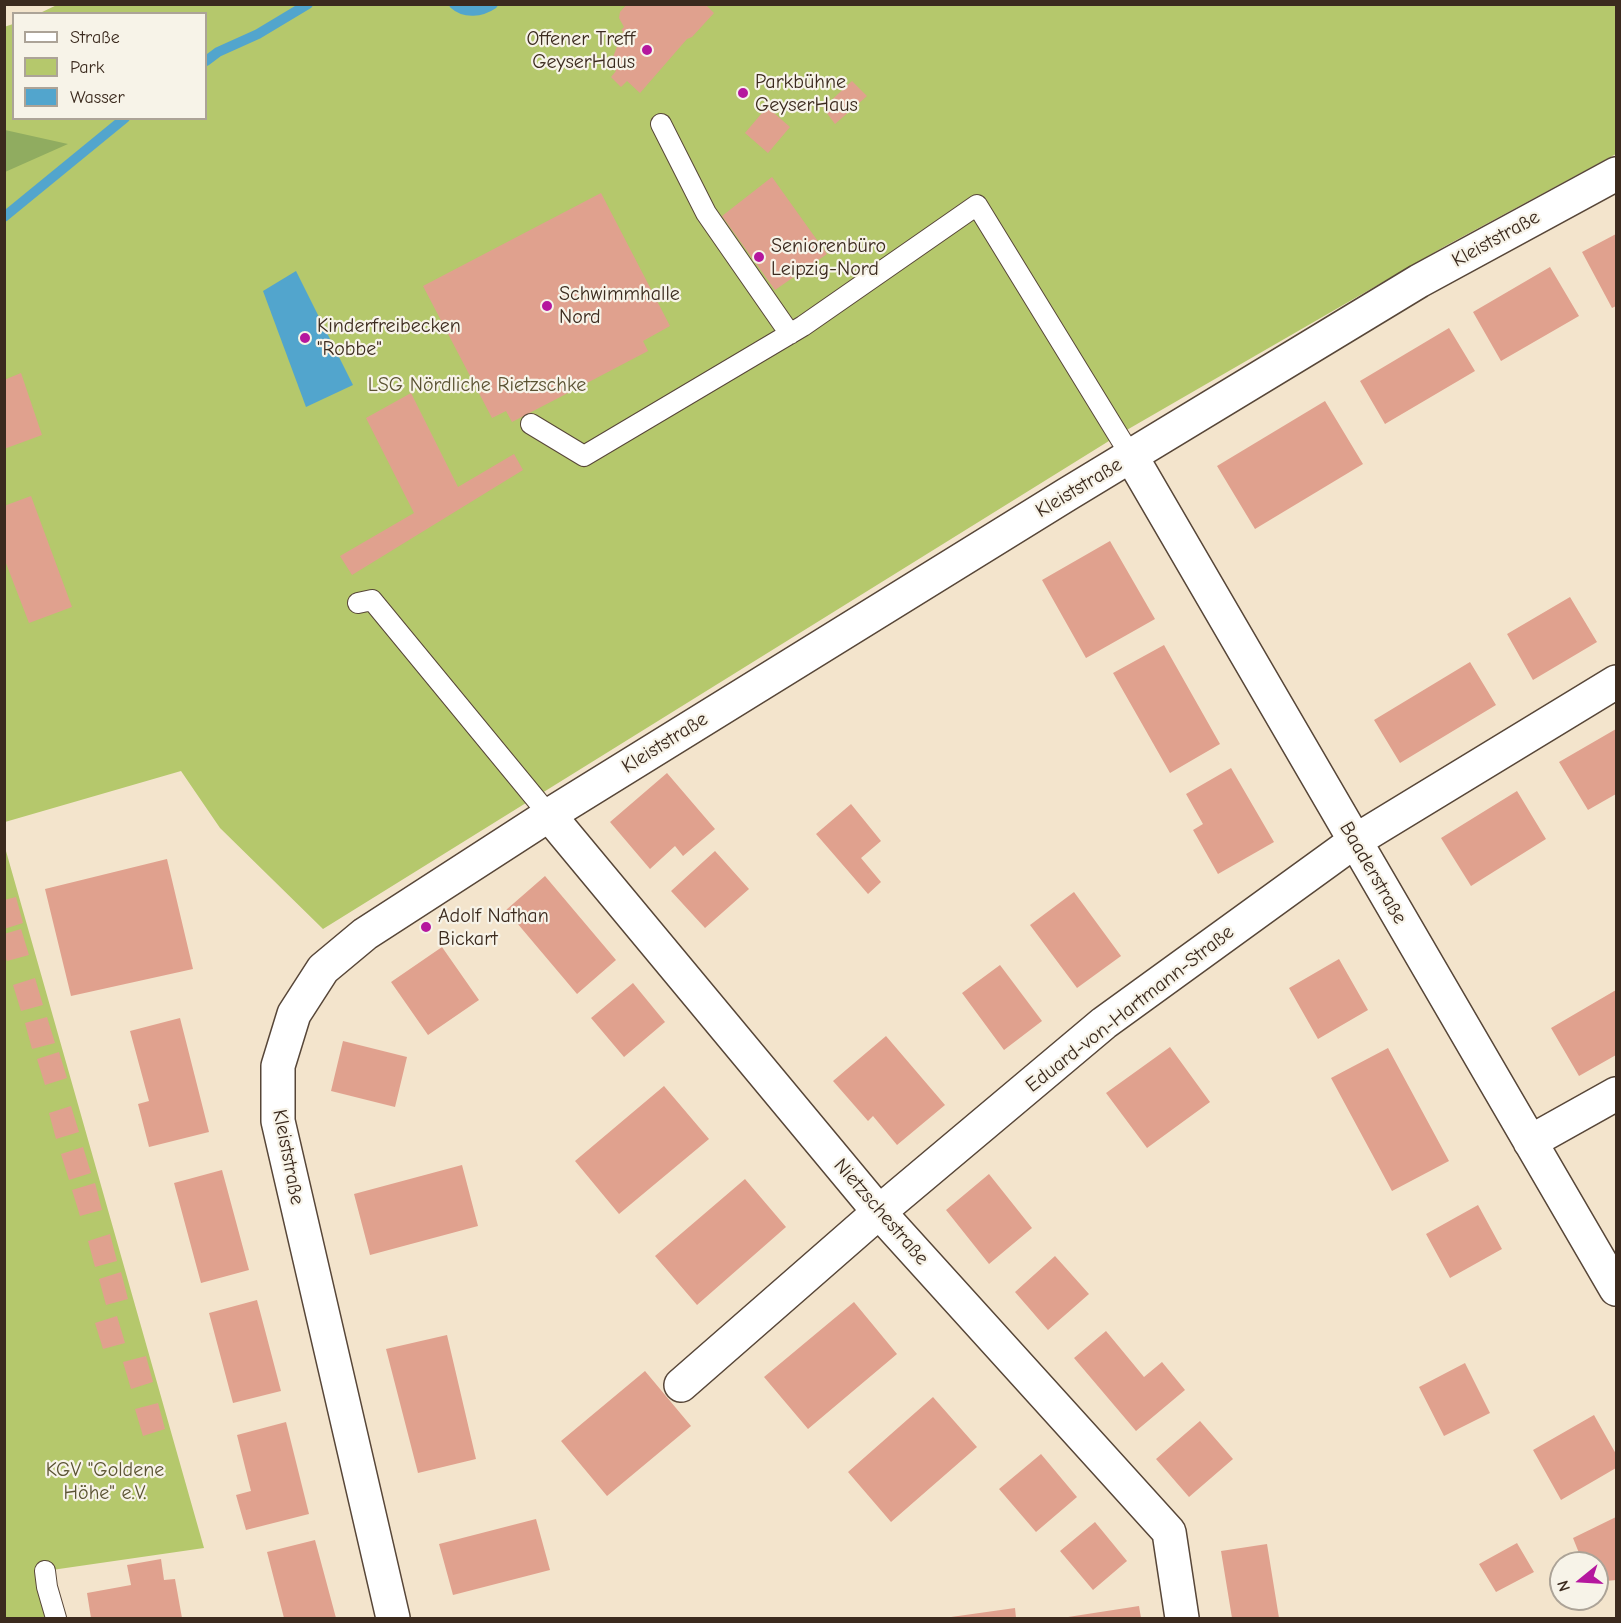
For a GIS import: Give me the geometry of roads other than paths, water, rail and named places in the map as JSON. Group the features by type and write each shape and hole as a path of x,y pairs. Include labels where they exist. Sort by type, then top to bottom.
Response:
{"street":[{"name":"Kleiststraße","path":"393,1618 278,1121 278,1066 294,1014 323,969 365,934 549,815 1131,456 1419,281 1617,174"},
{"name":"Baaderstraße","path":"1131,456 1617,1289"},
{"name":"Eduard-von-Hartmann-Straße","path":"681,1385 879,1212 1104,1023 1355,841 1617,682"},
{"name":"Nietzschestraße","path":"549,815 879,1212 1169,1532 1182,1618"},
{"path":"1530,1142 1617,1094"}],"lane":[{"path":"661,124 706,213 790,334"},
{"path":"531,424 584,456 790,334 977,205 1131,456"},
{"path":"358,603 372,600 549,815"},
{"path":"45,1571 56,1618"}],"water":[{"name":"Kinderfreibecken \"Robbe\"","path":"296,271 353,385 306,407 263,291"}],"waterway":[{"path":"207,60 218,52 258,34 308,4"},
{"path":"454,4 468,11 483,9 493,4"},
{"path":"4,217 123,120"}],"place":[{"name":"Offener Treff GeyserHaus","path":"647,50"},
{"name":"Parkbühne GeyserHaus","path":"743,93"},
{"name":"Seniorenbüro Leipzig-Nord","path":"759,257"},
{"name":"Schwimmhalle Nord","path":"547,306"},
{"name":"Kinderfreibecken \"Robbe\"","path":"305,338"},
{"name":"Adolf Nathan Bickart","path":"426,927"}],"park label":[{"name":"LSG Nördliche Rietzschke","path":"477,385"},
{"name":"KGV \"Goldene Höhe\" e.V.","path":"105,1482"}]}
